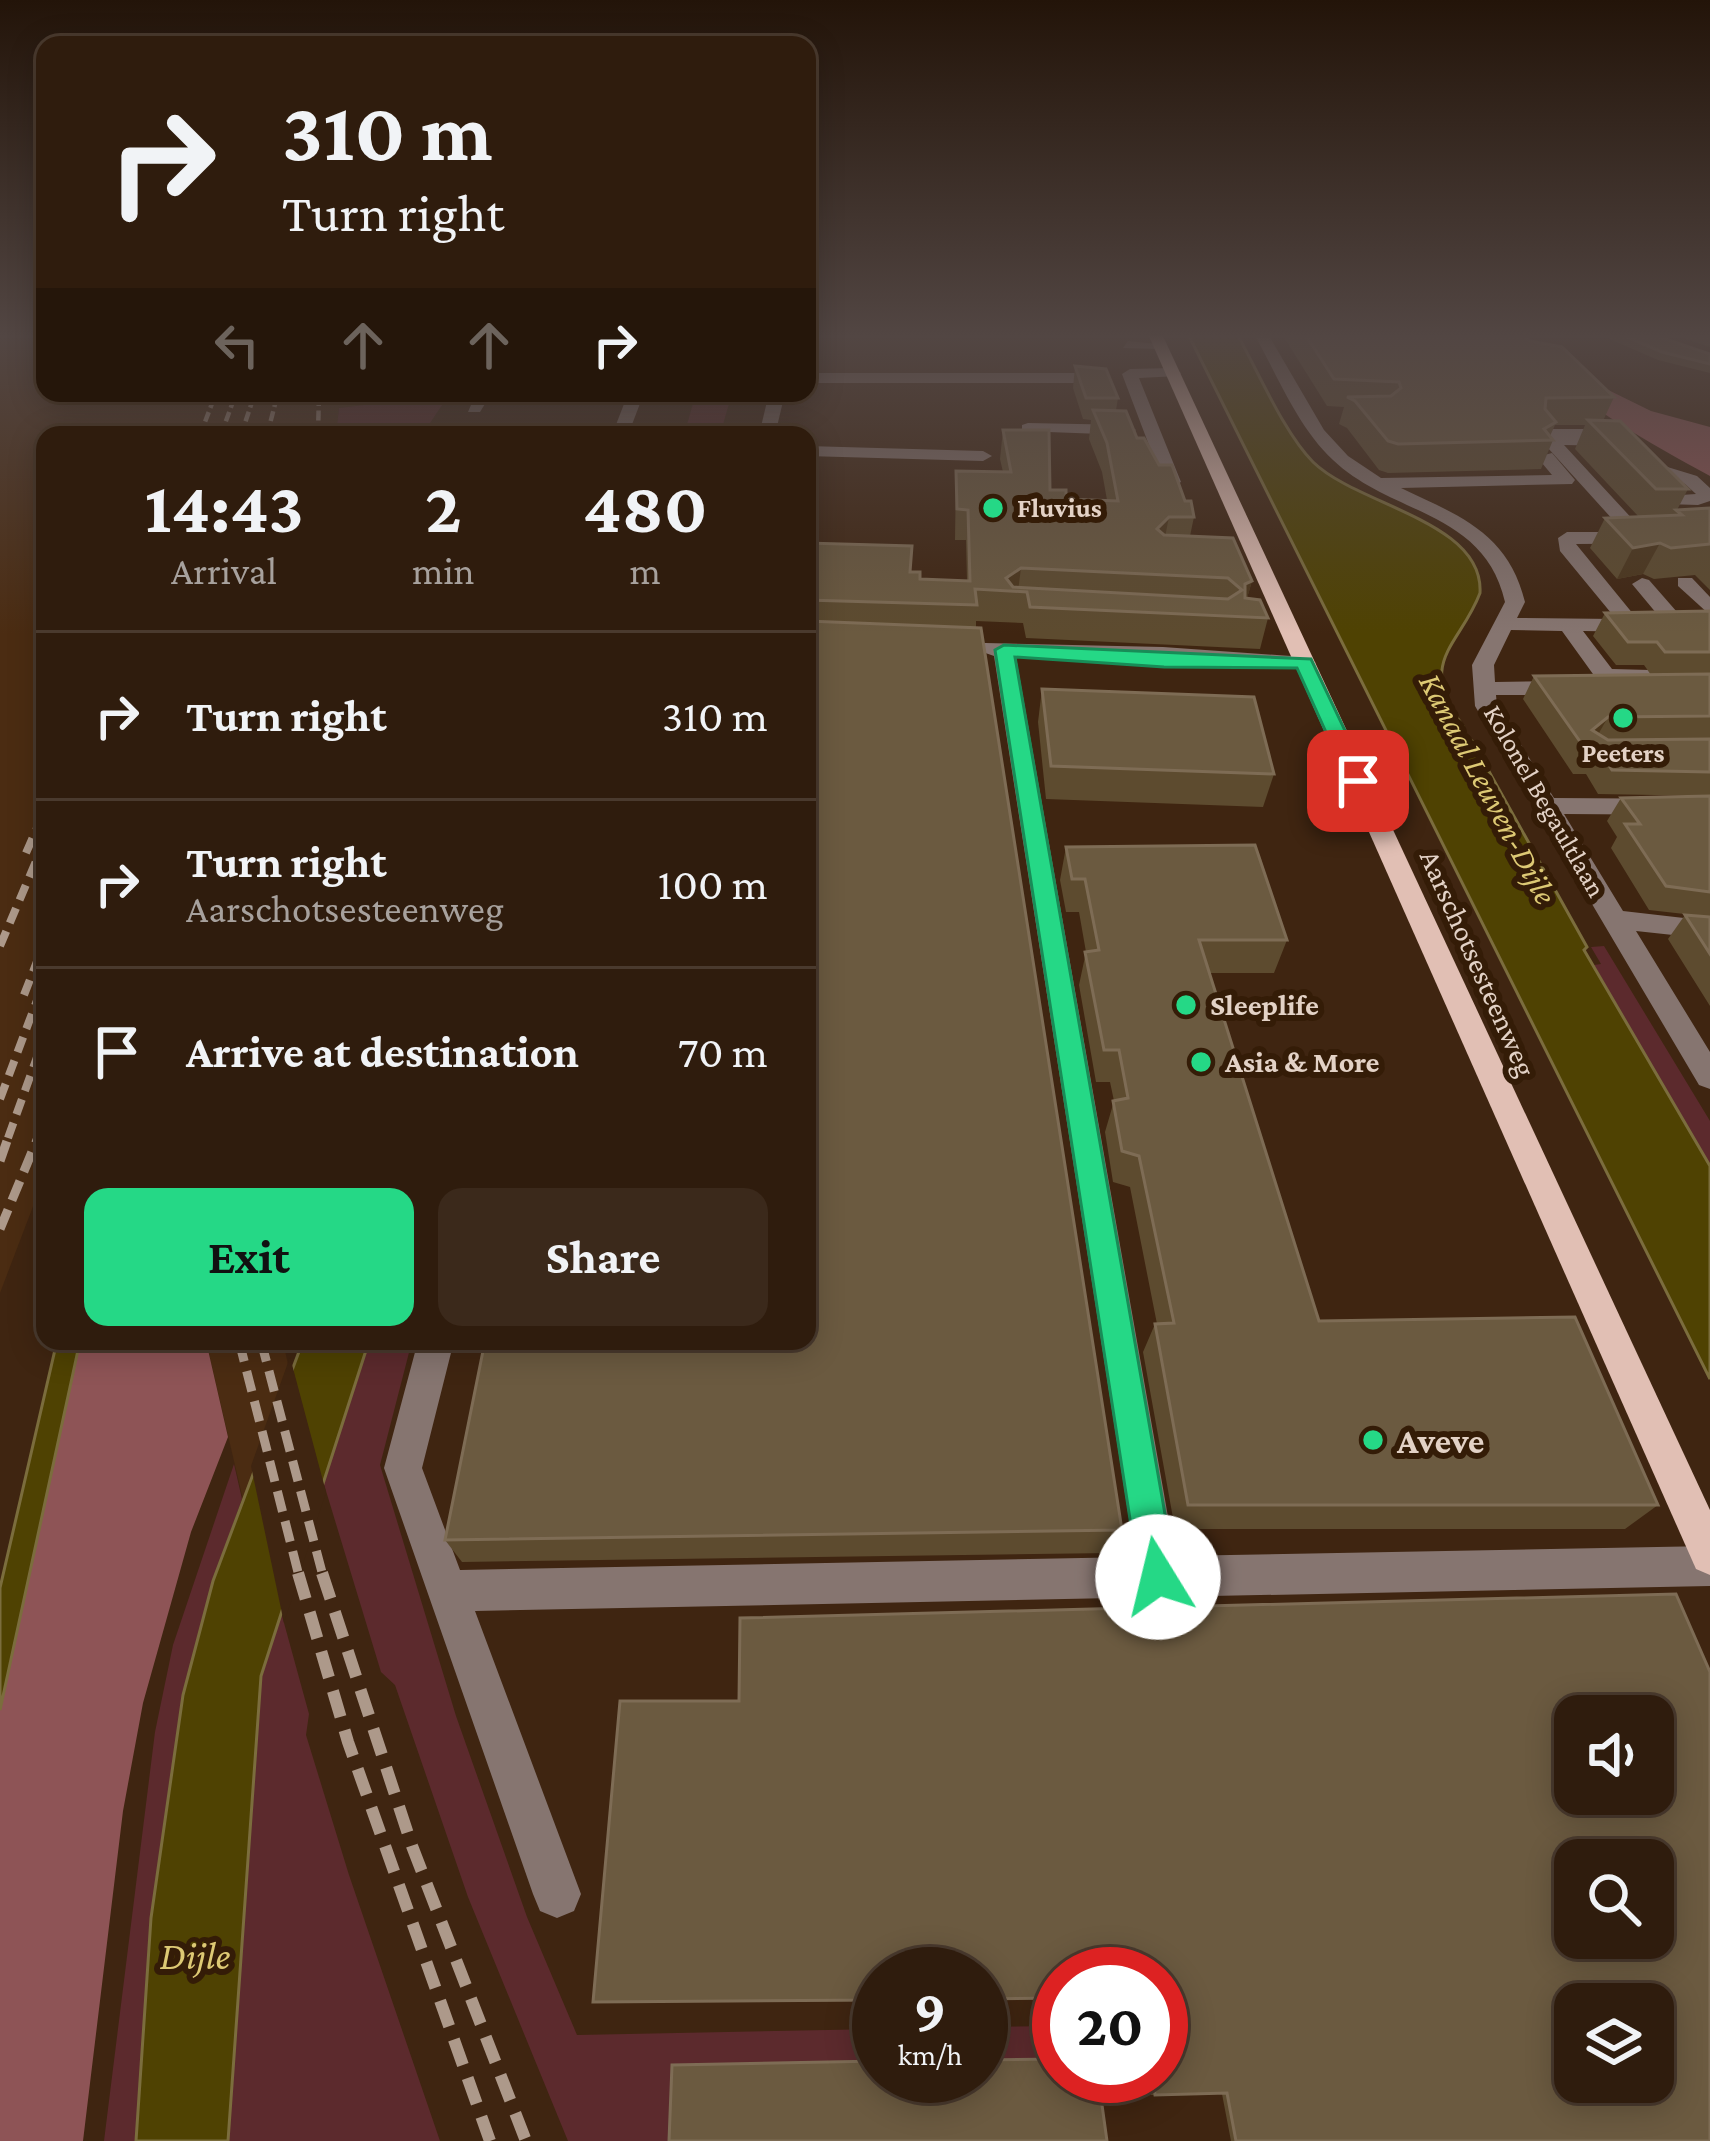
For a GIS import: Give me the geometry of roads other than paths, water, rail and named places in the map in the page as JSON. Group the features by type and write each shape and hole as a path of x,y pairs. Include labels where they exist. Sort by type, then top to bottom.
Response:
{"main road":[{"name":"Aarschotsesteenweg","path":"1196,434 1272,623 1304,663 1710,1555"}],"street":[{"path":"1154,434 1172,482"},
{"name":"Kolonel Begaultlaan","path":"1327,434 1334,451 1390,490 1464,527 1502,561 1515,602 1488,652 1484,689 1501,735 1710,1077"},
{"path":"1390,490 1566,481 1526,434 1606,439 1697,530 1632,530 1547,436"},
{"path":"1547,436 1587,434"},
{"path":"816,451 982,456"},
{"path":"1630,458 1691,481 1707,495 1698,500 1672,500"},
{"path":"1390,490 1598,492"},
{"path":"1633,627 1567,547 1567,538 1710,537"},
{"path":"1685,581 1710,609"},
{"path":"1642,584 1679,627"},
{"path":"1506,625 1710,627"},
{"path":"1484,689 1669,681 1606,676 1570,628"},
{"path":"966,649 1163,653 1304,663"},
{"path":"1004,650 1158,1577"},
{"path":"1547,811 1710,807"},
{"path":"1547,811 1710,817"},
{"path":"1613,919 1710,930"},
{"path":"434,1350 403,1468 557,1894"},
{"path":"447,1591 1710,1566"}],"water":[{"name":"Kanaal Leuven-Dijle","path":"1238,434 1292,434 1313,462 1333,477 1441,532 1462,548 1476,569 1480,593 1446,655 1443,685 1463,726 1460,729 1472,741 1587,947 1584,950 1710,1166 1710,1379"},
{"path":"55,1350 78,1350 0,1710 0,1588"},
{"name":"Dijle","path":"300,1350 366,1350 261,1676 228,2141 136,2141 151,1918 183,1695 213,1581"}],"railway":[{"path":"26,853 36,830"},
{"path":"0,946 36,861"},
{"path":"24,995 36,964"},
{"path":"0,1099 36,1003"},
{"path":"8,1138 36,1060"},
{"path":"0,1161 9,1135"},
{"path":"0,1229 36,1142"},
{"path":"241,1350 299,1576"},
{"path":"263,1350 323,1576"},
{"path":"298,1573 348,1742 490,2141"},
{"path":"322,1573 412,1846 526,2141"}],"place":[{"name":"Fluvius","path":"993,508"},
{"name":"Peeters","path":"1623,718"},
{"name":"Sleeplife","path":"1186,1005"},
{"name":"Asia & More","path":"1201,1062"},
{"name":"Aveve","path":"1373,1440"}]}
